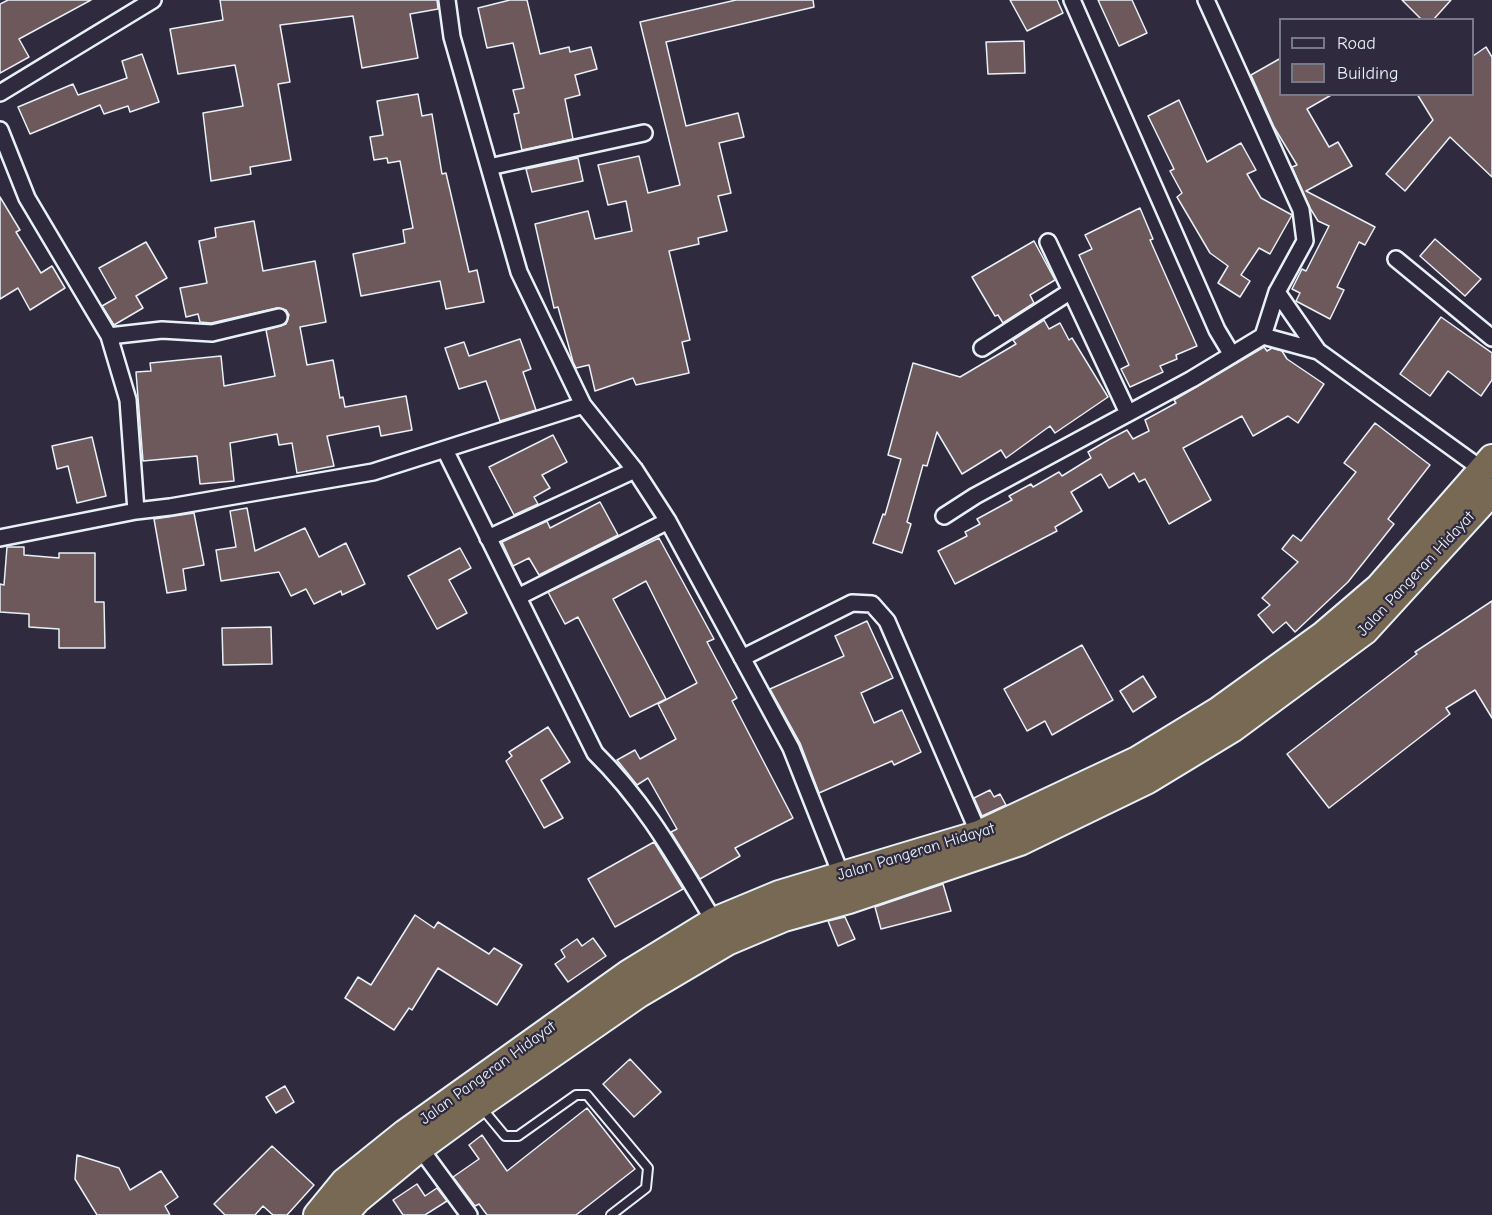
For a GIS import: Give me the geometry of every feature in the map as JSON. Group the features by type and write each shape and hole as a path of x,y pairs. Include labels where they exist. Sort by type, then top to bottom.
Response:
{"highway":[{"name":"Jalan Pangeran Hidayat","path":"344,1215 357,1200 420,1148 479,1105 639,994 727,942 784,918 849,900 1066,809 1148,780 1232,729 1365,632 1396,600 1490,474"},
{"name":"Jalan Pangeran Hidayat","path":"316,1215 344,1182 405,1133 629,973 714,921 779,894 980,834 1013,832"}],"street":[{"path":"0,93 153,0"},
{"path":"447,0 452,37 519,272 583,405 635,470 668,521 791,748 842,876 849,900"},
{"path":"1072,0 1217,330 1232,355"},
{"path":"944,516 975,496 1263,336 1277,292 1305,241 1301,210 1206,0"},
{"path":"0,130 27,198 109,336 128,400 136,511"},
{"path":"489,167 644,133"},
{"path":"1048,242 1128,413"},
{"path":"1396,258 1492,338"},
{"path":"982,348 1071,291"},
{"path":"1277,292 1318,351 1490,474"},
{"path":"109,336 162,330 212,333 279,317"},
{"path":"1263,336 1318,351"},
{"path":"0,538 136,511 373,472 583,405"},
{"path":"445,450 595,753 626,783 654,822 714,921"},
{"path":"488,538 635,470"},
{"path":"518,597 668,521"},
{"path":"742,658 852,603 872,604 887,621 980,834"},
{"path":"420,1148 469,1215"}],"lane":[{"path":"479,1105 505,1136 512,1137 518,1136 576,1095 587,1095 648,1168 646,1188 611,1215"}],"building":[{"path":"8,0 91,0 19,39 29,57 0,73 0,4"},
{"path":"220,0 437,0 438,9 410,14 418,58 362,68 353,16 280,25 290,82 278,84 291,160 250,167 251,174 211,181 203,113 243,106 235,65 178,74 170,29 223,20"},
{"path":"510,0 527,0 540,54 569,47 570,52 591,47 597,69 575,75 580,95 565,99 573,139 522,150 514,114 519,113 513,90 524,88 513,43 487,48 478,8"},
{"path":"736,0 813,0 814,7 666,42 686,126 738,113 744,137 719,143 731,193 718,196 727,231 698,238 699,244 669,251 690,340 682,342 689,373 636,385 633,378 595,391 589,365 576,368 573,362 558,307 554,308 535,224 588,211 595,239 632,231 626,201 608,205 598,165 639,156 648,193 680,185 640,22"},
{"path":"1010,0 1057,0 1063,13 1027,31"},
{"path":"1098,0 1132,0 1147,33 1119,46"},
{"path":"1402,0 1451,0 1435,18 1420,18"},
{"path":"1024,41 1025,73 988,74 986,42"},
{"path":"1486,47 1492,57 1492,177 1450,137 1405,191 1386,174 1433,120 1418,96 1474,96 1474,55"},
{"path":"142,54 159,102 130,112 128,106 104,114 100,105 30,134 18,107 73,84 78,95 127,78 122,61"},
{"path":"1279,59 1279,96 1330,96 1307,109 1329,147 1338,142 1352,166 1306,191 1375,227 1365,245 1359,242 1337,287 1344,290 1330,319 1296,301 1300,293 1292,289 1302,269 1306,271 1329,226 1318,221 1310,208 1292,167 1297,165 1274,127 1251,75"},
{"path":"418,94 422,116 432,114 442,174 446,173 469,272 477,270 484,302 446,309 440,281 361,296 353,254 405,243 403,230 413,228 400,161 388,163 387,158 374,160 370,137 383,135 377,101"},
{"path":"1179,100 1207,162 1241,143 1256,170 1247,174 1261,198 1292,215 1270,254 1259,248 1241,275 1250,281 1240,297 1218,283 1228,266 1210,253 1177,197 1182,193 1170,171 1174,169 1148,116"},
{"path":"578,158 583,181 532,192 526,169"},
{"path":"0,197 20,230 16,232 41,273 52,266 65,288 30,310 18,288 0,299"},
{"path":"1140,208 1153,239 1150,240 1197,346 1176,355 1177,359 1160,366 1163,372 1130,387 1121,369 1129,365 1079,255 1092,249 1085,235"},
{"path":"254,221 263,271 315,261 326,322 300,327 307,365 333,360 340,398 343,397 345,407 406,396 412,430 381,436 379,426 327,436 334,466 297,473 292,443 279,445 277,434 230,443 234,481 200,484 197,456 143,461 136,372 151,371 150,363 221,356 224,386 275,376 266,330 286,324 289,315 286,310 277,308 211,323 200,322 198,314 186,317 180,288 207,283 199,241 216,237 215,228"},
{"path":"1435,239 1481,279 1465,296 1420,256"},
{"path":"1034,241 1055,280 1030,295 1034,303 1003,323 998,315 995,316 972,277"},
{"path":"146,242 167,278 136,296 143,308 114,325 102,306 116,298 99,268"},
{"path":"1441,317 1492,353 1492,380 1481,396 1448,371 1430,396 1400,374"},
{"path":"1044,320 1049,329 1060,323 1069,340 1072,338 1108,397 1055,433 1050,426 1006,458 1001,450 962,474 937,432 927,466 923,465 907,522 911,524 902,553 873,543 883,514 885,515 901,459 888,455 913,363 960,377 1016,344 1013,340"},
{"path":"520,339 531,369 523,372 536,410 500,421 486,381 459,389 445,348 464,342 469,356"},
{"path":"1264,347 1267,351 1272,348 1282,351 1287,359 1324,384 1298,423 1288,416 1253,436 1242,416 1183,448 1211,500 1169,524 1145,479 1139,482 1134,473 1109,488 1101,474 1071,492 1082,511 1055,527 1057,531 955,584 938,551 967,536 965,532 980,524 977,519 1012,500 1009,496 1031,484 1033,487 1059,472 1062,476 1091,458 1088,452 1127,430 1133,439 1149,431 1145,420 1176,403 1174,400"},
{"path":"1375,423 1430,465 1388,519 1394,524 1348,582 1295,632 1286,622 1273,633 1258,615 1270,605 1262,598 1298,562 1282,549 1293,535 1301,541 1356,472 1344,463"},
{"path":"553,435 567,462 542,475 550,488 534,497 538,504 514,515 489,467"},
{"path":"92,437 106,496 77,503 68,466 57,469 52,446"},
{"path":"600,502 618,535 539,575 529,558 513,566 502,542 547,521 550,528"},
{"path":"247,508 255,551 305,528 319,557 346,543 365,584 342,595 341,591 314,604 306,589 291,596 279,572 221,581 216,550 236,547 230,511"},
{"path":"194,513 204,565 183,569 186,590 167,593 154,519"},
{"path":"659,538 714,639 707,642 737,698 732,701 793,818 735,848 740,856 700,879 671,832 677,829 648,778 637,785 617,760 635,750 640,759 676,739 658,704 697,683 646,581 613,599 666,699 630,717 578,617 565,624 548,592"},
{"path":"7,547 24,547 24,555 59,558 59,553 95,553 95,602 104,602 105,648 59,648 59,629 29,627 29,614 0,612 0,584 4,585"},
{"path":"460,548 471,568 449,580 467,613 437,629 408,576"},
{"path":"1492,601 1492,718 1475,690 1446,708 1450,714 1329,808 1287,754 1417,654 1415,652"},
{"path":"867,621 893,678 861,693 874,723 902,710 921,752 894,765 892,761 819,793 800,743 770,689 844,656 835,636"},
{"path":"271,627 272,664 223,665 222,628"},
{"path":"1082,645 1113,700 1052,735 1045,721 1027,731 1004,689"},
{"path":"1143,676 1156,697 1133,712 1120,691"},
{"path":"548,727 570,762 541,780 563,818 544,828 506,761 512,756 509,752"},
{"path":"990,790 994,797 1000,794 1006,805 982,816 974,798"},
{"path":"654,842 683,889 615,927 588,879"},
{"path":"943,884 951,911 881,929 875,907"},
{"path":"415,915 434,928 438,922 489,954 494,948 522,965 497,1005 438,968 412,1010 409,1008 394,1030 345,998 358,977 371,985"},
{"path":"845,917 855,939 838,946 828,921"},
{"path":"593,938 606,956 568,982 555,964 565,957 561,950 577,939 582,946"},
{"path":"630,1059 661,1092 634,1117 603,1084"},
{"path":"285,1086 294,1102 276,1113 266,1097"},
{"path":"587,1108 635,1169 576,1215 487,1215 479,1204 475,1206 453,1177 479,1159 469,1145 482,1135 507,1171"},
{"path":"272,1146 314,1185 287,1215 273,1215 263,1206 255,1215 225,1215 214,1204"},
{"path":"77,1155 119,1168 130,1190 161,1171 178,1197 165,1206 170,1215 97,1215 75,1179"},
{"path":"417,1184 425,1196 437,1188 447,1201 425,1215 403,1215 393,1200"}]}
